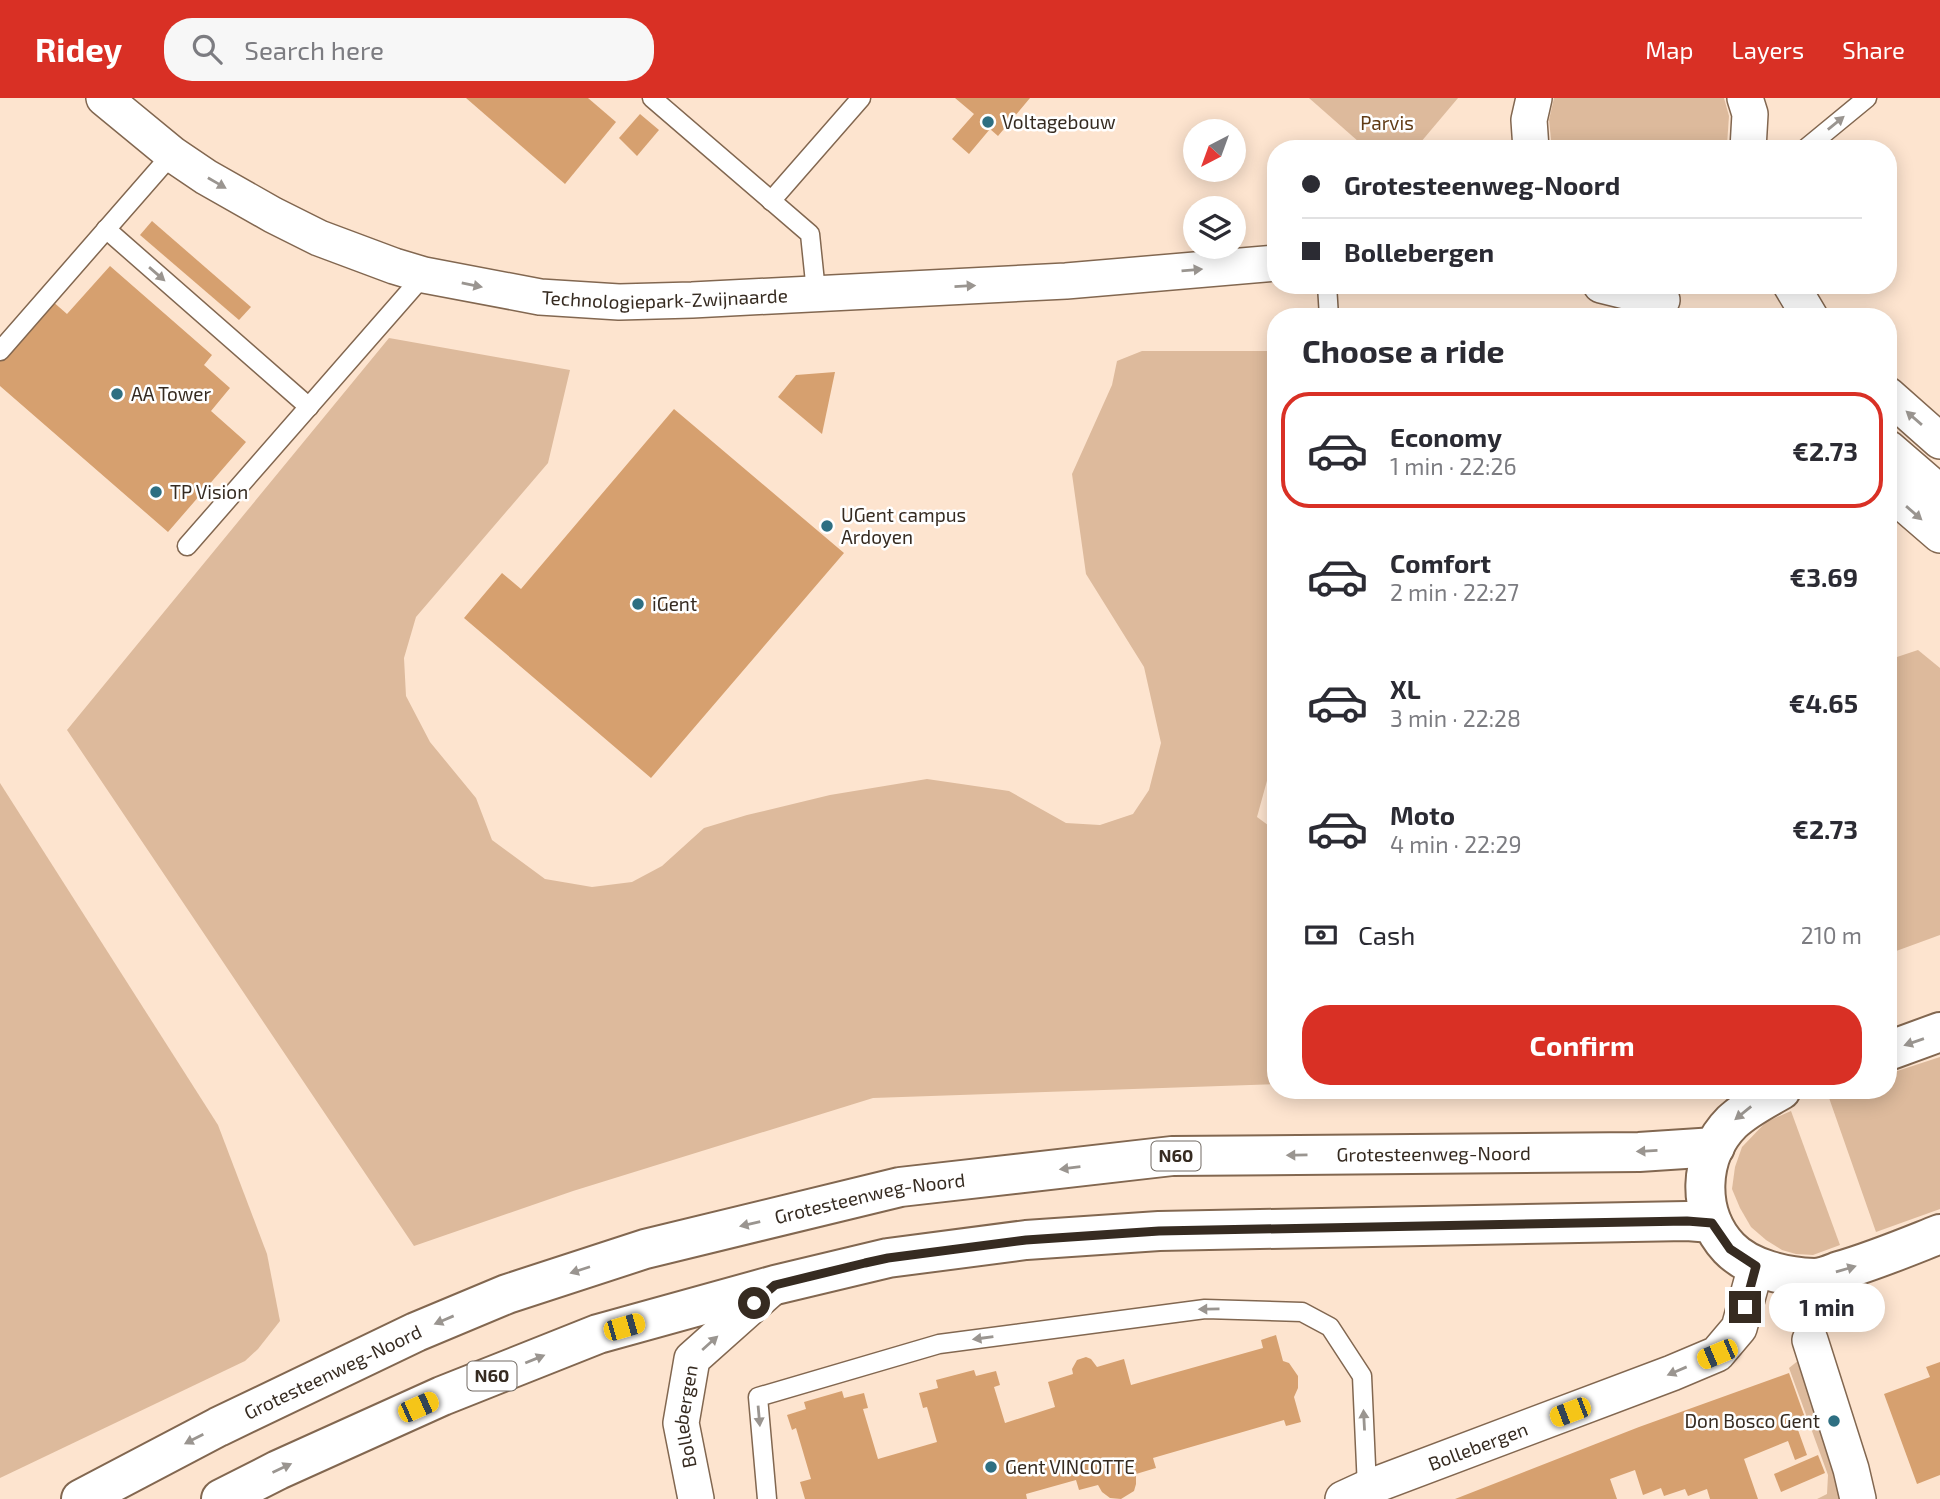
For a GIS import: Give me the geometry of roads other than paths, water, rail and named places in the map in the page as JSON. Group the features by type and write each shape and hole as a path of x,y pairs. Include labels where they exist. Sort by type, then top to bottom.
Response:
{"highway":[{"path":"1897,1048 1940,1032"},
{"path":"1765,1099 1730,1124 1715,1147 1706,1170 1704,1191 1712,1223 1730,1249 1756,1266 1789,1276 1817,1278 1861,1265 1940,1234"},
{"name":"Grotesteenweg-Noord","path":"81,1499 218,1427 416,1332 507,1294 645,1249 900,1188 1172,1156 1639,1152 1715,1147"},
{"name":"N60","path":"221,1499 278,1470 442,1396 598,1334 775,1285 888,1258 1026,1240 1133,1233 1687,1221 1712,1223"}],"street":[{"name":"Technologiepark-Zwijnaarde","path":"104,98 172,154 206,177 319,237 424,275 540,298 620,302 1066,281 1267,264"},
{"path":"1530,140 1529,120 1534,98"},
{"path":"1745,98 1750,114 1749,140"},
{"path":"1636,294 1664,301"},
{"path":"1897,404 1940,441"},
{"path":"1897,456 1937,492"},
{"path":"1897,498 1940,535"},
{"name":"Bollebergen","path":"1355,1494 1717,1354 1739,1328 1756,1266"},
{"name":"Bollebergen","path":"696,1499 681,1423 692,1359 775,1285"},
{"path":"1810,1340 1858,1499"}],"lane":[{"path":"652,98 810,234 816,292"},
{"path":"771,201 860,98"},
{"path":"1816,140 1867,98"},
{"path":"0,351 172,154"},
{"path":"106,229 309,407"},
{"path":"187,546 424,275"},
{"path":"767,1499 758,1397 939,1344 1205,1308 1302,1312 1330,1327 1362,1376 1355,1494"}],"place":[{"name":"Voltagebouw","path":"988,122"},
{"name":"AA Tower","path":"117,394"},
{"name":"TP Vision","path":"156,492"},
{"name":"UGent campus Ardoyen","path":"827,526"},
{"name":"iGent","path":"638,604"},
{"name":"Don Bosco Gent","path":"1834,1421"},
{"name":"Gent VINCOTTE","path":"991,1467"}],"park label":[{"name":"Parvis","path":"1387,123"}]}
